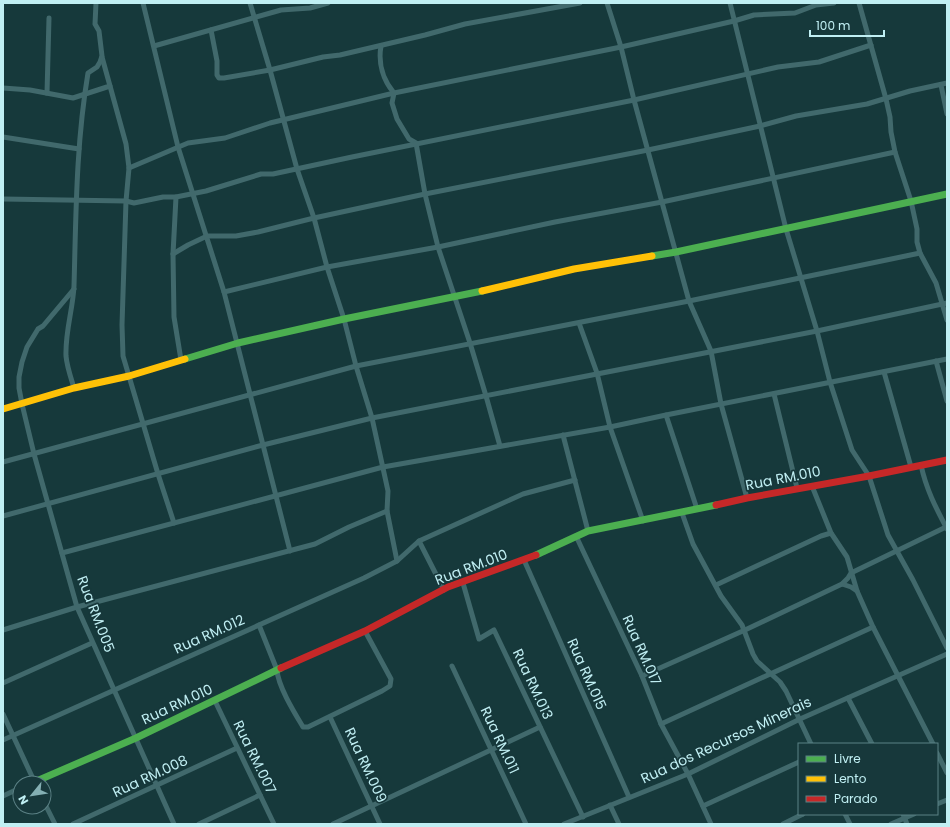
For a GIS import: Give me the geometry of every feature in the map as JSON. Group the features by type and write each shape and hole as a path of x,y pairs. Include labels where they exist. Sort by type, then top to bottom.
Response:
{"street":[{"path":"96,3 95,24 99,31 102,56 126,144 129,168 126,201 121,340 123,356 174,523"},
{"path":"143,3 178,147 208,236 238,343 249,394 290,551"},
{"path":"250,3 297,169 314,218 372,418 388,491 387,511 397,561"},
{"path":"154,46 281,10 310,8 328,3"},
{"path":"211,30 215,51 216,75 224,78 270,70 381,46 465,24 580,3"},
{"path":"607,3 621,47 689,301 711,351 721,404 747,498"},
{"path":"730,3 772,178 800,278 817,330 830,382 852,450 869,476 888,535 928,608 947,648"},
{"path":"129,168 188,142 225,138 284,120 394,93 621,47 754,15 795,12 816,5 834,3"},
{"path":"859,3 886,98 891,132 911,201 920,253 945,304 947,320"},
{"path":"47,93 49,18"},
{"path":"3,198 126,201 134,203 163,197 176,197 194,194 262,174 273,174 416,143 634,100 778,67 820,62 871,45"},
{"path":"381,46 379,57 386,84 394,93"},
{"path":"74,388 68,365 66,347 74,289 79,149 88,73 97,67 102,56"},
{"path":"173,254 208,236 236,236 258,232 314,218 425,194 648,150 760,126 796,116 867,104 910,91 947,83"},
{"path":"941,85 947,114"},
{"path":"3,88 47,93 72,98 110,86"},
{"path":"394,93 392,103 397,119 409,139 416,143"},
{"path":"3,137 79,149"},
{"path":"416,143 425,194 438,247 470,343 500,446"},
{"path":"224,292 327,267 438,247 555,222 662,202 896,152"},
{"path":"3,409 74,388 129,376 238,343 344,319 455,297 574,269 676,252 947,194"},
{"path":"176,197 173,254 174,317 181,360"},
{"path":"3,462 356,366 689,301 920,253"},
{"name":"Rua RM.005","path":"74,289 38,329 27,347 19,377 19,388 34,454 77,607 174,824"},
{"path":"3,516 263,445 372,418 945,304"},
{"path":"579,323 597,373 610,427 643,521"},
{"path":"62,553 383,467 610,427 666,414 947,359"},
{"path":"936,361 947,401"},
{"path":"884,372 911,467"},
{"path":"774,394 797,488"},
{"path":"666,414 697,509"},
{"path":"563,435 588,531"},
{"name":"Rua RM.010","path":"52,775 136,738 277,670 365,631 444,590 524,560 588,531 682,513 797,488 869,476 947,460"},
{"path":"642,676 745,630 842,584 851,573 897,550 947,528 936,509 927,488 921,465"},
{"name":"Rua RM.012","path":"3,740 364,578 397,561 419,541 523,494 575,480"},
{"path":"812,486 831,533 847,557 857,591 873,627 932,743"},
{"path":"3,630 77,607 315,544 349,527 387,511"},
{"path":"682,513 694,544 721,596 745,630 755,657 780,682 786,691 811,743"},
{"path":"716,585 821,536 831,533"},
{"name":"Rua RM.017","path":"576,536 642,676 661,724 688,774 711,824"},
{"path":"419,541 444,590"},
{"name":"Rua RM.015","path":"524,560 629,797"},
{"name":"Rua RM.013","path":"463,583 479,639 494,630 583,817"},
{"path":"842,584 857,591"},
{"path":"259,625 277,670 277,676 293,711 303,727 330,717 390,686 392,679 365,631"},
{"path":"661,724 873,627"},
{"path":"3,684 92,643"},
{"name":"Rua dos Recursos Minerais","path":"564,824 688,774 800,719 947,654"},
{"name":"Rua RM.011","path":"452,666 526,824"},
{"path":"848,698 871,743"},
{"name":"Rua RM.007","path":"215,701 274,824"},
{"path":"3,714 30,775"},
{"name":"Rua RM.009","path":"330,717 380,824"},
{"path":"333,824 540,727"},
{"name":"Rua RM.008","path":"73,824 158,786 237,748"},
{"path":"938,755 947,773"},
{"path":"702,806 798,762"},
{"path":"199,824 260,795"},
{"path":"610,806 619,824"},
{"path":"50,815 55,824"},
{"path":"783,824 801,815"},
{"path":"846,815 850,824"},
{"path":"891,824 904,816 908,824"}],"traffic: fast":[{"path":"652,256 947,194"},
{"path":"185,359 238,343 344,319 482,291"},
{"path":"536,555 588,531 716,505"},
{"path":"50,775 136,738 281,668"}],"traffic: slow":[{"path":"482,291 574,269 652,256"},
{"path":"3,409 74,388 129,376 185,359"}],"traffic: jam":[{"path":"716,505 947,460"},
{"path":"281,668 365,631 448,587 536,555"}]}
